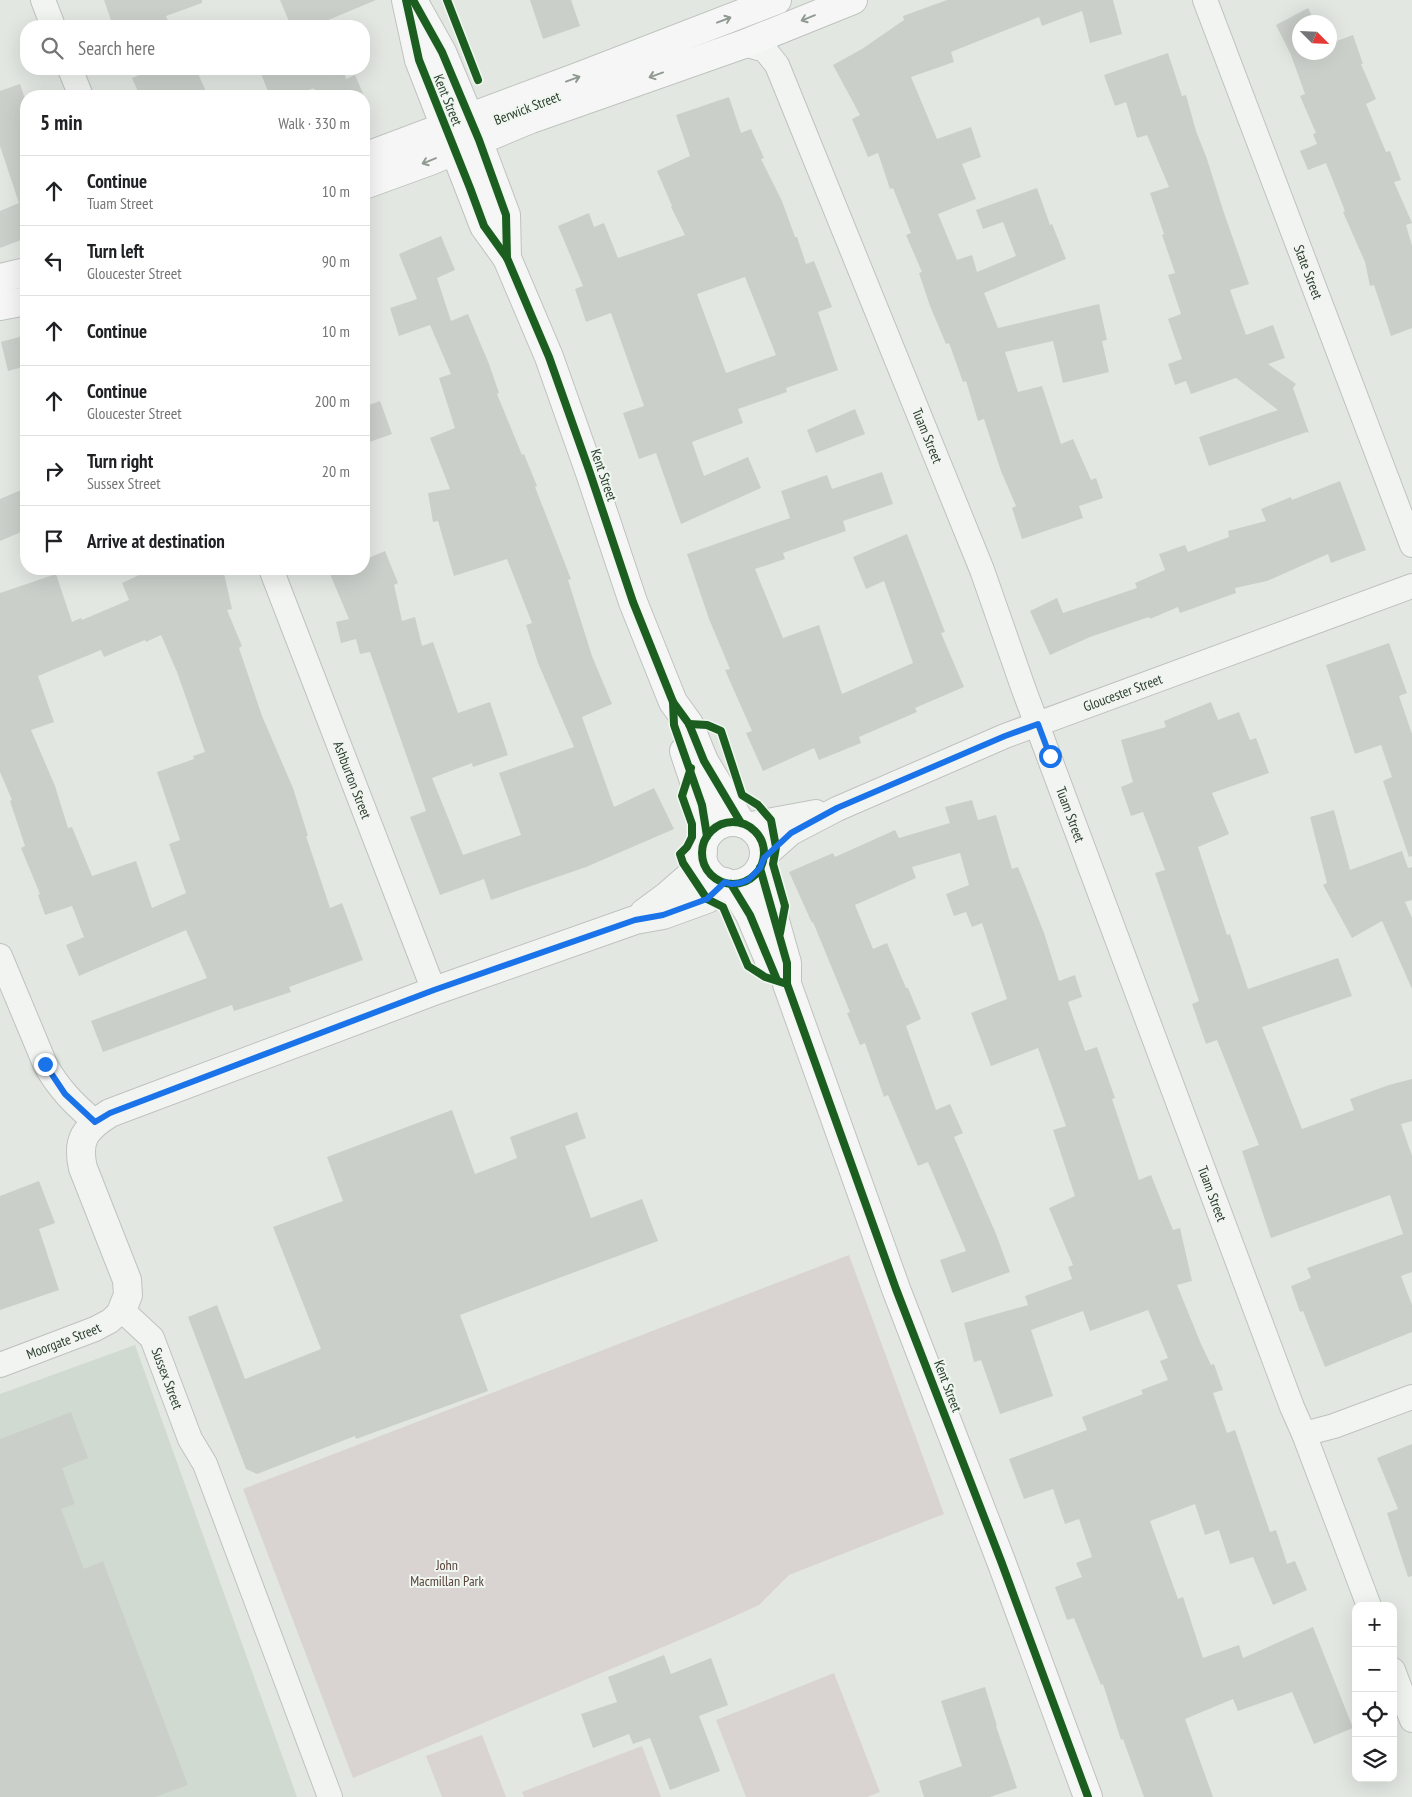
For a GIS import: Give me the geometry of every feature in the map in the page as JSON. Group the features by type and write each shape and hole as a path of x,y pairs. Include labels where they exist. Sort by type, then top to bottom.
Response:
{"main road":[{"name":"Kent Street","path":"406,0 418,60 462,134 506,215 507,258 549,357 634,602 673,702 689,724 704,761 744,824"},
{"name":"Kent Street","path":"413,0 442,52 462,134"},
{"name":"Berwick Street","path":"370,182 580,76 777,0"},
{"name":"Berwick Street","path":"370,156 531,119 744,44 853,0"},
{"path":"0,278 20,273"},
{"path":"0,306 20,302"},
{"name":"Kent Street","path":"673,702 674,725 702,805 705,844"},
{"path":"734,822 744,824 758,835 764,850 762,863 748,880 740,883 728,883 712,876 707,869 703,860 705,844 719,826 734,822"},
{"name":"Kent Street","path":"762,863 787,963 787,984 896,1289 1002,1561 1088,1797"},
{"name":"Kent Street","path":"728,883 750,915 777,980 787,984"}],"street":[{"path":"43,0 51,20"},
{"name":"State Street","path":"1205,0 1412,545"},
{"name":"Tuam Street","path":"744,44 764,50 777,65 788,89 982,570 1024,690 1292,1407 1367,1602"},
{"path":"72,75 79,90"},
{"name":"Ashburton Street","path":"273,575 434,990"},
{"name":"Gloucester Street","path":"762,863 791,833 837,808 1005,736 1412,586"},
{"name":"Gloucester Street","path":"744,824 837,808"},
{"path":"635,920 668,896 691,875 705,844"},
{"path":"122,1310 128,1295 127,1280 83,1168 80,1155 82,1141 95,1122 110,1113 434,990 635,920 663,915 707,899 728,883"},
{"path":"0,956 51,1076 71,1102 95,1122"},
{"name":"Moorgate Street","path":"0,1364 95,1329 110,1321 122,1310"},
{"name":"Sussex Street","path":"122,1310 152,1338 190,1439 204,1464 330,1797"},
{"path":"1304,1434 1334,1426 1412,1397"},
{"path":"1397,1681 1412,1720"}],"shaded area":[{"path":"135,1345 297,1797 0,1797 0,1394"}],"green space":[{"name":"John Macmillan Park","path":"849,1255 944,1514 789,1575 759,1605 715,1625 353,1778 243,1489"},
{"path":"834,1673 880,1792 867,1797 746,1797 716,1720"},
{"path":"482,1735 506,1797 442,1797 426,1756"},
{"path":"642,1746 661,1797 524,1797 522,1792"}],"building":[{"path":"104,0 202,0 202,3 166,16 168,20 111,20"},
{"path":"280,0 376,0 328,20 288,20"},
{"path":"530,0 571,0 580,26 543,39"},
{"path":"947,0 1113,0 1122,34 1090,43 1082,11 1042,26 1039,17 951,52 954,62 911,77 937,139 971,127 981,157 962,164 976,199 938,214 957,260 972,255 977,272 1016,256 1003,222 983,229 976,210 1037,188 1050,225 1052,224 1066,259 984,293 998,328 1099,304 1107,340 1102,341 1109,372 1063,383 1053,341 1005,352 1018,392 1042,386 1061,444 1073,439 1091,480 1096,478 1103,498 1079,506 1083,518 1022,539 1012,508 1016,506 1001,471 984,419 978,421 966,381 963,382 949,343 946,344 930,306 919,273 922,272 906,235 911,233 893,188 890,189 878,153 868,157 852,119 860,115 833,65 862,49 904,20 903,16"},
{"path":"1308,8 1312,15 1295,15"},
{"path":"1292,16 1292,58 1291,55 1276,25"},
{"path":"1353,35 1363,64 1361,64 1376,99 1366,104 1386,152 1390,151 1401,180 1394,182 1412,223 1406,225 1412,246 1412,328 1391,336 1374,285 1370,286 1365,262 1343,212 1345,211 1326,163 1308,170 1300,151 1317,144 1313,134 1316,133 1300,96 1305,94 1293,60 1337,60 1337,41"},
{"path":"1168,53 1182,96 1186,95 1196,131 1249,284 1230,290 1246,335 1273,325 1285,358 1268,364 1296,384 1293,388 1309,433 1307,432 1209,466 1199,437 1278,410 1236,378 1191,394 1186,381 1175,385 1168,364 1182,359 1168,319 1181,314 1168,275 1175,273 1150,193 1169,187 1147,135 1137,138 1126,102 1115,106 1104,75"},
{"path":"140,75 199,75 205,90 137,90 132,78"},
{"path":"261,75 345,75 346,79 355,75 361,90 314,90 314,88 309,90 268,90"},
{"path":"20,84 22,90 20,90 20,240 0,248 0,211 19,203 0,146 0,91"},
{"path":"729,97 741,133 751,129 764,158 761,159 782,201 806,264 814,261 832,307 818,312 838,370 786,388 787,392 738,409 743,423 692,442 704,476 748,457 761,488 681,524 656,453 639,459 623,413 644,406 611,313 586,322 575,289 583,286 558,226 589,213 594,227 604,223 618,258 685,235 671,207 657,171 690,156 676,115","holes":["745,277 776,355 726,373 697,294"]},
{"path":"441,236 455,270 437,278 451,321 468,314 489,364 499,393 497,394 537,486 535,487 571,579 568,580 592,656 612,704 582,717 614,807 654,788 674,829 586,867 491,900 484,879 440,895 410,817 426,811 370,652 360,654 356,639 341,643 336,622 349,619 330,575 370,575 370,557 385,551 398,583 394,585 402,621 415,617 422,646 433,642 458,713 490,702 508,755 473,767 472,763 432,778 463,855 521,835 499,773 574,747 538,663 526,625 532,623 507,559 454,576 438,521 433,522 428,493 450,489 430,438 455,428 439,378 451,374 430,325 399,336 390,308 417,299 399,254"},
{"path":"20,337 20,368 8,371 1,342"},
{"path":"380,401 392,434 370,442 370,405"},
{"path":"855,409 865,434 816,453 807,430"},
{"path":"882,472 893,504 843,521 846,531 783,553 785,559 755,569 783,638 819,625 842,694 913,663 884,581 866,589 853,557 907,534 945,632 941,633 964,687 915,708 917,712 859,737 861,743 819,760 814,748 763,771 746,733 752,731 725,670 730,669 709,619 687,554 790,518 781,491 827,475 832,489"},
{"path":"1340,481 1366,550 1331,563 1328,554 1267,581 1235,588 1236,593 1180,613 1178,607 1150,619 1149,617 1090,637 1050,655 1030,611 1057,598 1063,613 1137,588 1135,583 1165,570 1159,554 1185,545 1188,552 1229,537 1228,531 1266,521 1261,509 1291,497 1292,500"},
{"path":"20,491 20,533 0,541 0,499"},
{"path":"56,575 72,622 81,618 82,620 129,600 122,583 139,575 224,575 232,609 227,610 242,646 239,648 262,716 293,788 308,836 306,836 330,908 342,903 363,960 289,987 291,992 234,1011 232,1005 103,1052 91,1021 207,978 186,930 79,976 66,945 84,937 72,906 45,915 38,895 40,894 21,848 25,846 10,801 12,800 0,772 0,593","holes":["161,635 177,672 205,752 193,756 194,759 157,772 180,840 169,844 186,893 152,908 136,861 92,876 72,827 68,828 55,786 31,730 54,722 38,676 101,650 104,657"]},
{"path":"1389,643 1407,693 1399,696 1412,734 1412,856 1409,857 1383,781 1392,777 1381,745 1355,754 1326,665"},
{"path":"1211,702 1218,720 1239,712 1250,740 1256,738 1269,773 1212,793 1229,834 1198,847 1227,935 1230,934 1248,989 1338,958 1352,996 1262,1027 1302,1129 1354,1110 1350,1099 1412,1079 1412,1121 1401,1124 1412,1156 1412,1272 1401,1276 1412,1305 1412,1332 1325,1367 1303,1311 1300,1312 1291,1286 1311,1278 1307,1268 1403,1234 1390,1195 1271,1238 1242,1151 1259,1145 1217,1040 1206,1044 1192,1004 1199,1001 1155,873 1165,870 1143,812 1131,816 1121,787 1133,782 1121,740 1166,727 1164,721"},
{"path":"972,800 978,820 996,815 1012,869 1018,867 1044,933 1059,981 1075,975 1082,997 1068,1002 1085,1051 1097,1047 1115,1098 1112,1099 1139,1180 1151,1175 1173,1230 1180,1228 1192,1281 1177,1285 1201,1344 1211,1365 1214,1364 1223,1390 1213,1393 1227,1433 1235,1430 1270,1532 1276,1530 1287,1564 1295,1561 1307,1590 1273,1605 1253,1557 1230,1564 1219,1530 1205,1535 1195,1504 1150,1521 1178,1599 1183,1597 1203,1658 1239,1645 1243,1658 1313,1627 1352,1725 1352,1728 1314,1744 1292,1692 1238,1711 1233,1699 1185,1719 1213,1797 1144,1797 1123,1739 1121,1740 1103,1684 1101,1685 1074,1618 1067,1620 1055,1587 1082,1577 1076,1563 1092,1557 1079,1519 1065,1524 1053,1489 1024,1499 1009,1459 1087,1430 1082,1417 1143,1394 1141,1390 1168,1380 1160,1361 1168,1358 1148,1310 1090,1331 1083,1311 1031,1330 1053,1396 1000,1414 981,1360 974,1362 964,1323 1028,1305 1025,1296 1072,1279 1068,1267 1073,1265 1049,1208 1075,1196 1053,1130 1066,1126 1038,1048 991,1066 971,1013 1007,999 982,923 972,927 966,912 954,916 946,894 969,885 960,853 912,867 916,878 855,905 873,949 887,943 906,988 908,988 921,1019 906,1026 936,1110 950,1104 963,1133 954,1137 996,1234 1010,1272 952,1293 940,1260 966,1251 928,1162 918,1166 888,1095 884,1097 865,1043 860,1045 847,1013 850,1012 813,922 789,872 833,853 835,857 895,830 899,838 950,823 945,807"},
{"path":"1334,810 1350,870 1402,851 1408,868 1412,867 1412,900 1405,902 1412,918 1412,989 1382,921 1352,938 1323,885 1327,883 1310,817"},
{"path":"452,1110 475,1174 517,1158 510,1137 577,1112 586,1138 565,1146 591,1218 642,1199 658,1241 460,1315 488,1391 356,1439 355,1436 257,1474 246,1469 188,1317 217,1305 245,1379 321,1349 273,1227 343,1201 327,1157"},
{"path":"39,1181 55,1223 39,1229 59,1290 0,1310 0,1196"},
{"path":"71,1412 88,1458 62,1468 75,1504 61,1509 84,1569 103,1561 188,1785 155,1797 0,1797 0,1439"},
{"path":"1412,1444 1412,1576 1408,1577 1387,1513 1398,1509 1377,1458"},
{"path":"664,1655 671,1674 711,1658 728,1705 699,1716 720,1771 670,1790 650,1738 633,1744 629,1734 593,1748 581,1714 617,1702 608,1677"},
{"path":"985,1687 1017,1788 990,1797 924,1797 919,1781 962,1766 941,1701"}],"cycle path":[{"path":"406,0 419,60 484,226 507,258 549,357 633,602 673,702 689,724 704,761 741,823"},
{"path":"413,0 442,52 479,140 506,215 507,258"},
{"path":"447,0 478,80"},
{"path":"673,702 674,725 702,805 707,836"},
{"path":"689,724 707,725 721,731 742,795 758,805 771,820 776,847 773,864 785,906 780,933"},
{"path":"691,768 682,796 692,824 692,837 687,847 680,854 683,863 707,899 723,907 748,966 765,977 787,984"},
{"path":"733,822 745,825 755,831 761,841 764,853 761,865 755,875 745,881 733,884 721,881 711,875 705,865 702,853 705,841 711,831 721,825 733,822"},
{"path":"760,868 787,963 787,984 896,1289 1001,1561 1088,1797"},
{"path":"731,884 750,915 777,980"}],"route":[{"path":"45,1064 51,1076 71,1102 95,1122 110,1113 434,990 635,920 663,915 707,899 725,882 731,884 740,883 755,875 764,858 791,833 837,808 1005,736 1038,724 1050,756"}]}
